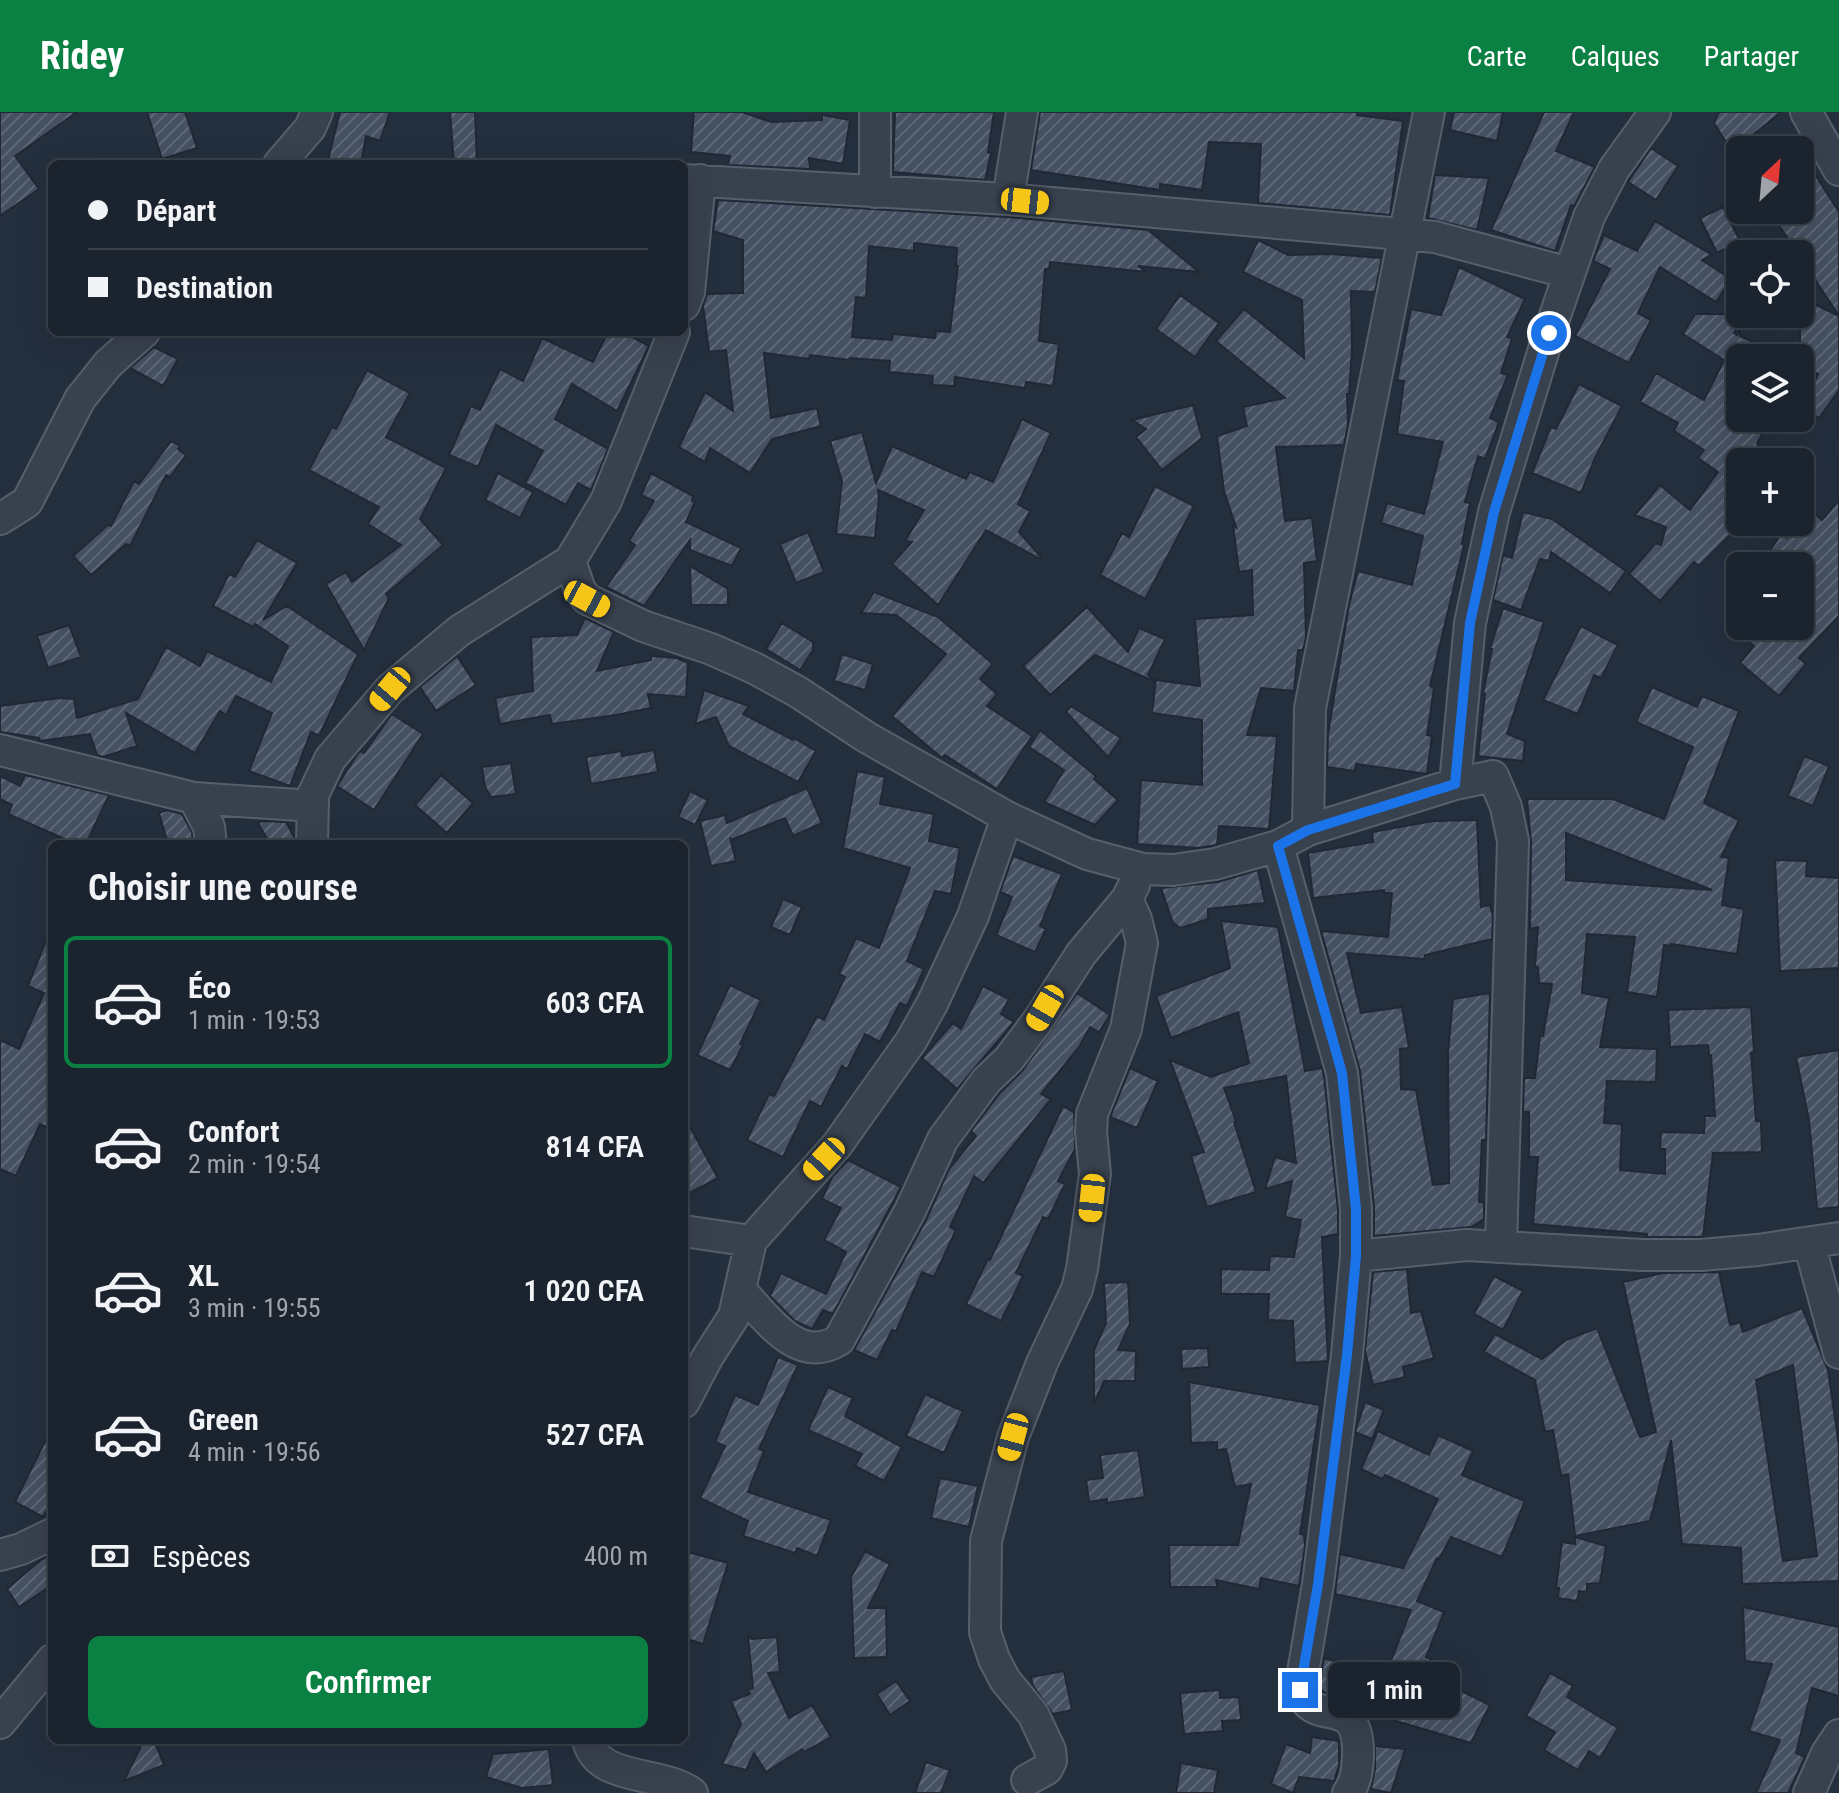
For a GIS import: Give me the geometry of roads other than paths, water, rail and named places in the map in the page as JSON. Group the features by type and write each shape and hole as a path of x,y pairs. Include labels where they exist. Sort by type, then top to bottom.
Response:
{"street":[{"path":"282,160 310,128 317,112"},
{"path":"875,112 875,192"},
{"path":"1008,199 1022,112"},
{"path":"1308,830 1310,708 1429,112"},
{"path":"1455,784 1470,623 1494,512 1589,217 1614,169 1655,112"},
{"path":"1806,112 1839,170"},
{"path":"688,295 692,180 1008,199 1435,237 1569,273"},
{"path":"0,519 27,502 80,399 108,364 140,336"},
{"path":"312,840 313,795 330,759 390,689 459,631 570,561 606,501 672,336"},
{"path":"570,561 580,590 587,599 643,626 711,649 754,668 798,692 866,737 1007,817 1087,854 1143,869 1173,870 1215,864 1278,846 1308,830 1455,784 1493,776 1506,807 1513,841 1501,1246"},
{"path":"0,750 194,798 313,806"},
{"path":"194,798 209,827 211,840"},
{"path":"688,1395 734,1316 751,1241 837,1145 911,1041 932,1004 973,916 1007,817"},
{"path":"1278,846 1342,1073 1356,1209 1356,1256 1337,1432 1318,1584 1300,1690 1304,1701 1313,1708 1344,1716 1354,1724 1358,1737 1358,1760 1355,1783 1348,1793"},
{"path":"741,1291 775,1328 791,1340 811,1349 825,1348 839,1340 910,1211 943,1139 986,1081 1009,1059 1037,1022 1094,935 1127,899 1143,869"},
{"path":"1027,1780 1047,1769 1051,1761 1050,1750 1033,1714 1005,1680 985,1632 986,1541 1013,1437 1042,1363 1077,1289 1082,1269 1095,1174 1092,1114 1126,1029 1142,943 1127,899"},
{"path":"688,1232 751,1241"},
{"path":"1356,1256 1467,1245 1642,1255 1715,1254 1839,1238"},
{"path":"1809,1243 1839,1353"},
{"path":"0,1555 48,1536"},
{"path":"0,1723 48,1665"},
{"path":"1809,1793 1839,1735"},
{"path":"590,1744 599,1760 611,1768 666,1779 692,1793"}]}
